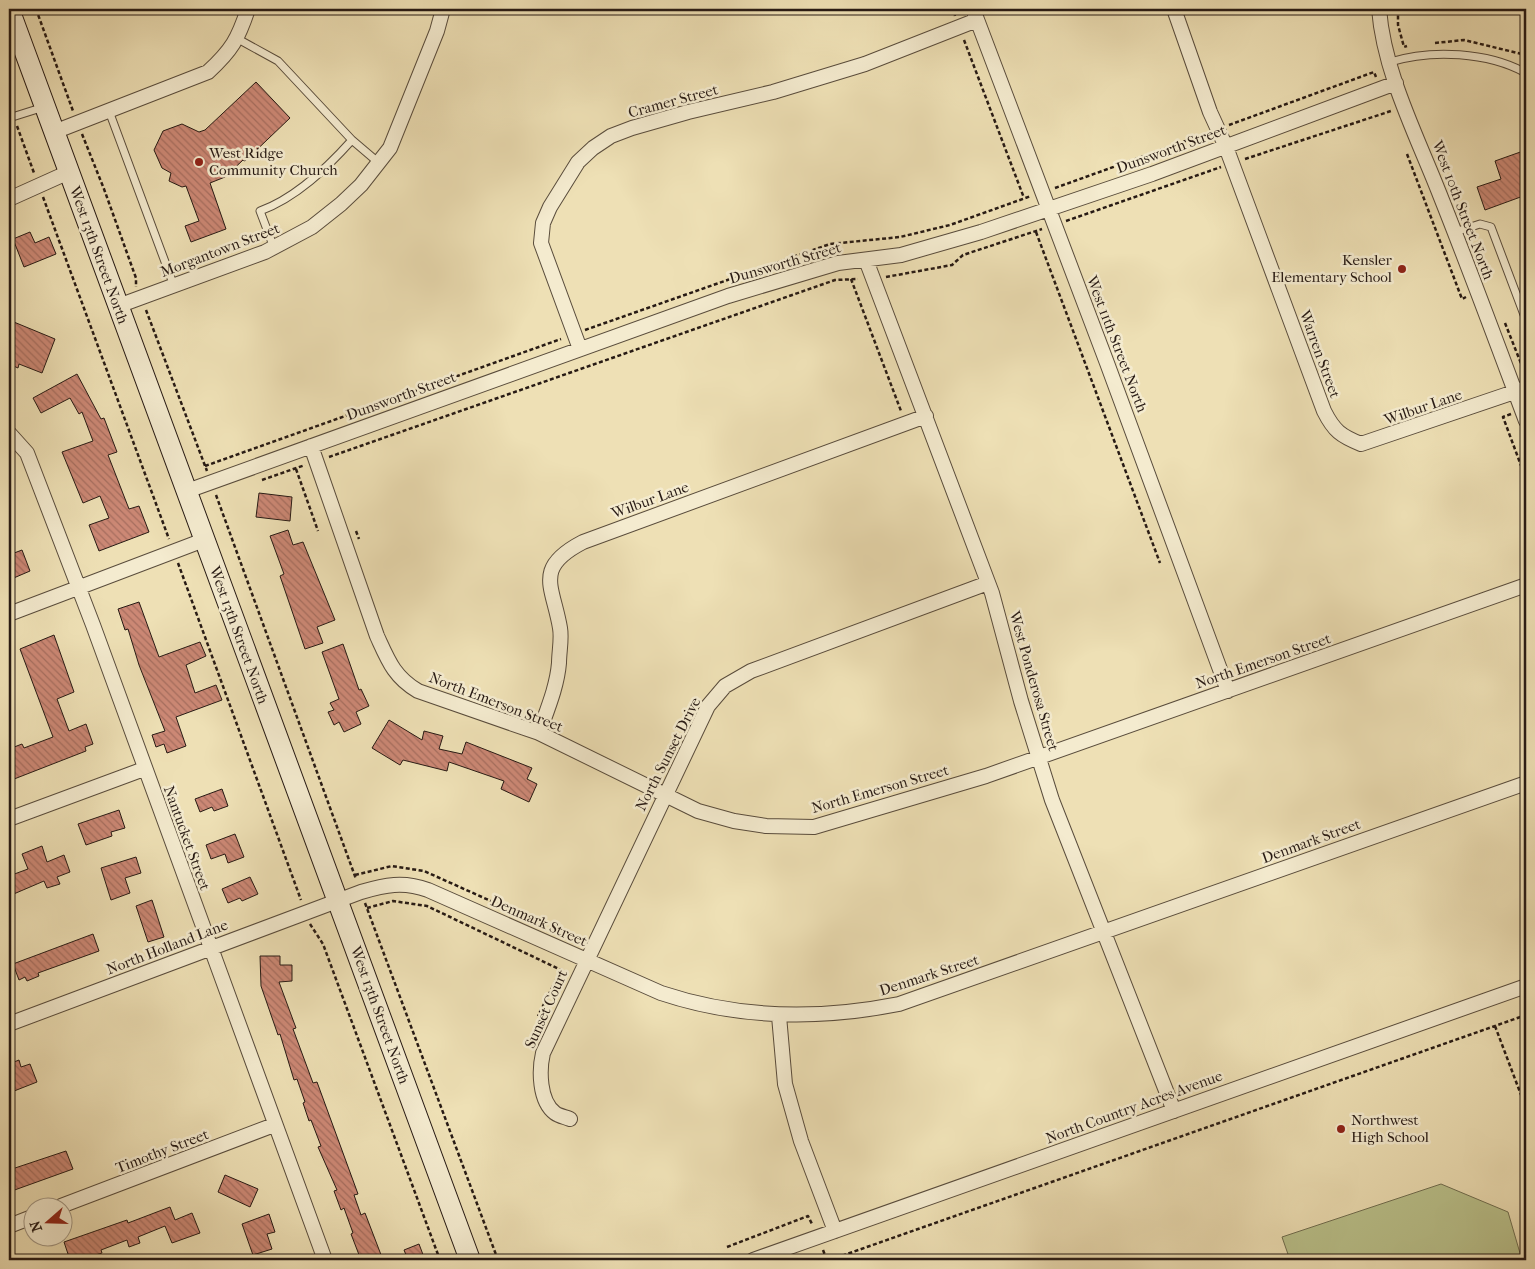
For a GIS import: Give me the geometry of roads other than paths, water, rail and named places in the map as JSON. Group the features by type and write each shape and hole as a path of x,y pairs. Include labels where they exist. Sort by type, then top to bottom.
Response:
{"street":[{"name":"West 13th Street North","path":"9,9 470,1260"},
{"path":"54,132 208,72 223,59 238,39 248,9"},
{"name":"Morgantown Street","path":"118,306 274,248 312,227 360,185 390,148 437,31 443,9"},
{"name":"Warren Street","path":"1174,9 1210,112 1226,147 1324,411 1333,428"},
{"name":"West 10th Street North","path":"1379,9 1383,37 1396,83 1478,292 1521,390 1524,416"},
{"name":"Cramer Street","path":"580,349 541,243 543,223 550,207 578,162 593,148 610,136 632,128 688,112 773,92 865,64 959,26 975,14"},
{"name":"West 11th Street North","path":"975,14 1228,691"},
{"name":"Dunsworth Street","path":"187,491 214,489 311,446 728,296 838,263 901,255 1030,216 1226,147 1396,83"},
{"path":"9,199 69,172"},
{"name":"West Ponderosa Street","path":"866,260 988,583 1052,800 1174,1110"},
{"name":"Wilbur Lane","path":"1333,428 1346,438 1362,444 1521,390"},
{"name":"Wilbur Lane","path":"539,733 552,697 559,666 560,630 548,585 554,566 563,552 583,542 926,416"},
{"name":"Nantucket Street","path":"9,433 27,453 324,1260"},
{"name":"North Emerson Street","path":"311,446 378,636 390,663 402,681 418,691 539,733 664,796 698,811 734,821 766,826 814,827 986,776 1526,585"},
{"path":"9,614 204,540"},
{"name":"North Sunset Drive","path":"586,960 708,706 725,686 751,671 988,583"},
{"path":"9,819 144,769"},
{"name":"Denmark Street","path":"337,900 398,883 412,884 661,993 694,1004 779,1016 838,1014 899,1004 1526,783"},
{"name":"North Holland Lane","path":"9,1024 178,962 209,948 337,900"},
{"name":"Sunset Court","path":"570,1119 554,1112 544,1097 540,1068 542,1053 552,1029 586,960"},
{"name":"North Country Acres Avenue","path":"753,1260 1526,986"},
{"path":"779,1016 785,1084 801,1141 835,1231"},
{"name":"Timothy Street","path":"72,1202 274,1125"},
{"path":"9,1226 22,1221"}],"lane":[{"path":"238,39 278,61 352,140 379,163"},
{"path":"1390,62 1406,57 1455,56 1510,64 1526,73"},
{"path":"11,118 45,107"},
{"path":"110,111 174,286"},
{"path":"274,248 260,211 279,204 339,155 352,140"},
{"path":"1455,232 1480,224 1491,227 1526,320"}],"place":[{"name":"West Ridge Community Church","path":"199,162"},
{"name":"Kensler Elementary School","path":"1402,269"},
{"name":"Northwest High School","path":"1341,1129"}]}
